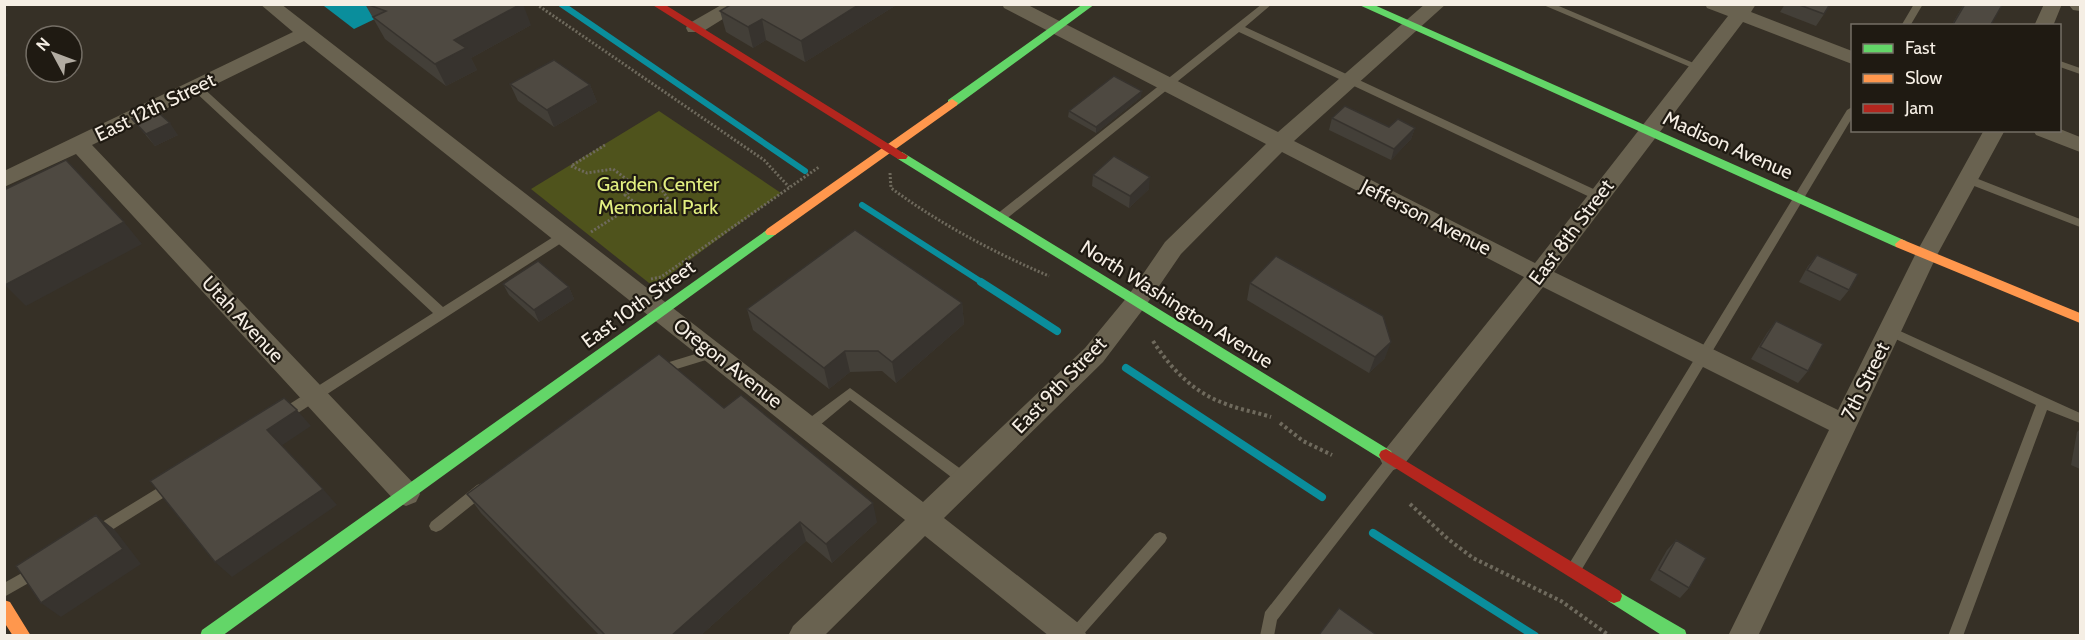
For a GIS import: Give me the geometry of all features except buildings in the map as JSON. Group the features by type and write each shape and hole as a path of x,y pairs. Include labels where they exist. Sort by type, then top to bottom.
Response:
{"main road":[{"name":"North Washington Avenue","path":"656,4 1001,218 1129,309 1393,459 1679,636"},
{"name":"East 10th Street","path":"208,636 1090,4"},
{"name":"Madison Avenue","path":"1362,4 1926,255 2080,318"},
{"path":"4,607 24,636"}],"street":[{"name":"Oregon Avenue","path":"269,4 304,34 573,230 662,310 1072,636"},
{"path":"695,28 738,4"},
{"name":"Jefferson Avenue","path":"1011,4 1539,275 1844,425"},
{"name":"East 9th Street","path":"803,636 1094,355 1173,248 1280,142 1437,4"},
{"path":"1714,4 1743,9 1851,58"},
{"path":"2044,24 2053,4"},
{"name":"East 8th Street","path":"1393,459 1539,275 1743,9"},
{"name":"East 12th Street","path":"4,180 304,34"},
{"name":"7th Street","path":"1743,636 1926,255 1994,132"},
{"path":"2048,132 2080,144"},
{"name":"Utah Avenue","path":"79,144 406,494"}],"lane":[{"path":"1001,218 1268,4"},
{"path":"1545,4 1698,67"},
{"path":"1906,24 1919,4"},
{"path":"1239,28 1598,196"},
{"path":"2061,64 2080,71"},
{"path":"196,87 442,314"},
{"path":"1573,570 1851,112"},
{"path":"1968,179 2080,223"},
{"path":"274,421 573,230"},
{"path":"1889,331 2080,418"},
{"path":"643,375 716,353"},
{"path":"809,426 850,393 964,479"},
{"path":"1955,636 2043,403"},
{"path":"1267,636 1270,617 1393,459"},
{"path":"84,540 184,478"},
{"path":"436,526 491,482"},
{"path":"1072,636 1160,538"},
{"path":"4,591 45,566"}],"path":[{"path":"536,4 764,160 789,187"},
{"path":"605,145 571,166 582,173 590,174 613,169 637,187"},
{"path":"649,279 661,277 827,162"},
{"path":"890,172 891,188 912,204 944,224 962,232 982,247 1051,277"},
{"path":"645,182 655,184 666,191 668,200 653,210 635,204 625,195 645,182"},
{"path":"591,233 635,204"},
{"path":"573,230 591,233 599,239"},
{"path":"1129,309 1149,334 1163,358 1184,380 1222,403 1274,418 1303,441 1342,460"},
{"path":"1405,499 1445,537 1473,558 1503,576 1546,592 1583,615 1610,636"}],"green space":[{"name":"Garden Center Memorial Park","path":"659,111 781,193 661,281 649,283 531,189"}],"water":[{"path":"328,4 404,5 354,29 324,6"}],"waterway":[{"path":"561,4 805,171"},
{"path":"862,205 983,283"},
{"path":"981,282 1057,331"},
{"path":"1126,368 1322,497"},
{"path":"1373,533 1535,636"}],"traffic: fast":[{"path":"952,103 1090,4"},
{"path":"1362,4 1901,244"},
{"path":"902,156 1386,455"},
{"path":"208,636 771,232"},
{"path":"1614,596 1679,636"}],"traffic: slow":[{"path":"771,232 952,103"},
{"path":"1901,244 2080,318"},
{"path":"4,607 23,636"}],"traffic: jam":[{"path":"656,4 902,156"},
{"path":"1386,455 1614,596"}]}
